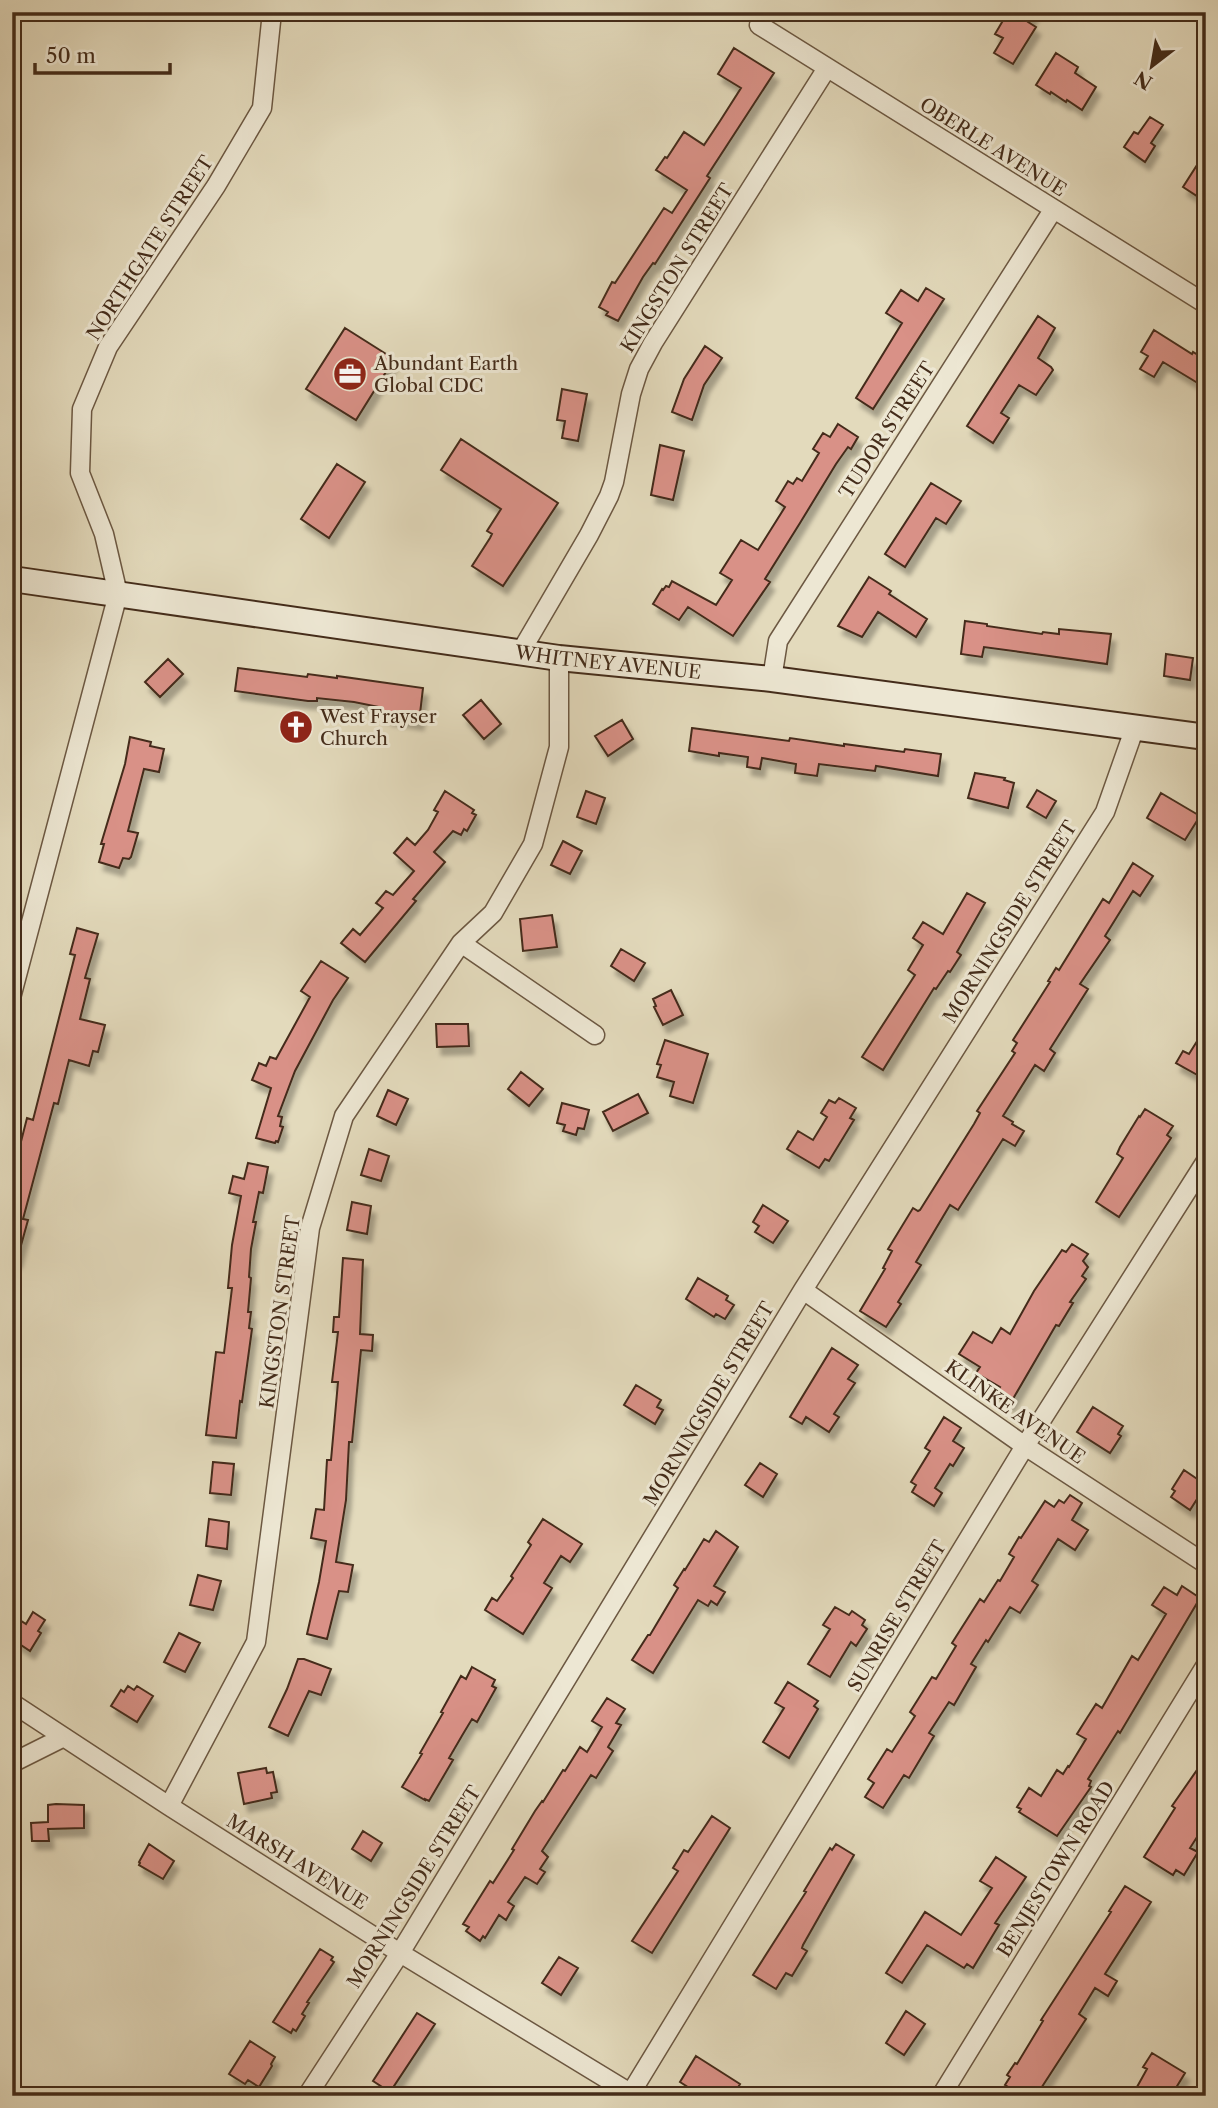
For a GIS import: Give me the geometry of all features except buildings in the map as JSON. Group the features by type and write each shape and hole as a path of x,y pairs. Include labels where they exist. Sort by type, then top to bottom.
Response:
{"main road":[{"name":"WHITNEY AVENUE","path":"12,579 520,653 772,679 1206,737"}],"street":[{"name":"NORTHGATE STREET","path":"12,994 118,594 104,534 79,473 82,409 108,347 216,186 262,108 272,12"},
{"name":"OBERLE AVENUE","path":"759,25 1206,304"},
{"name":"KINGSTON STREET","path":"520,653 609,496 639,369 827,68"},
{"name":"TUDOR STREET","path":"772,679 778,641 1053,209"},
{"name":"KINGSTON STREET","path":"169,1806 256,1642 310,1228 344,1116 461,943 493,913 533,844 559,747 559,658"},
{"name":"MORNINGSIDE STREET","path":"307,2096 400,1953 803,1290 1105,812 1135,727"},
{"path":"461,943 595,1035"},
{"name":"SUNRISE STREET","path":"631,2095 1025,1446 1206,1161"},
{"name":"KLINKE AVENUE","path":"803,1290 1025,1446 1206,1564"},
{"name":"BENJESTOWN ROAD","path":"942,2096 1206,1665"},
{"name":"MARSH AVENUE","path":"12,1703 400,1953 631,2095"},
{"path":"12,1763 64,1737"}],"place":[{"name":"Abundant Earth Global CDC","path":"350,374"},
{"name":"West Frayser Church","path":"296,727"}]}
